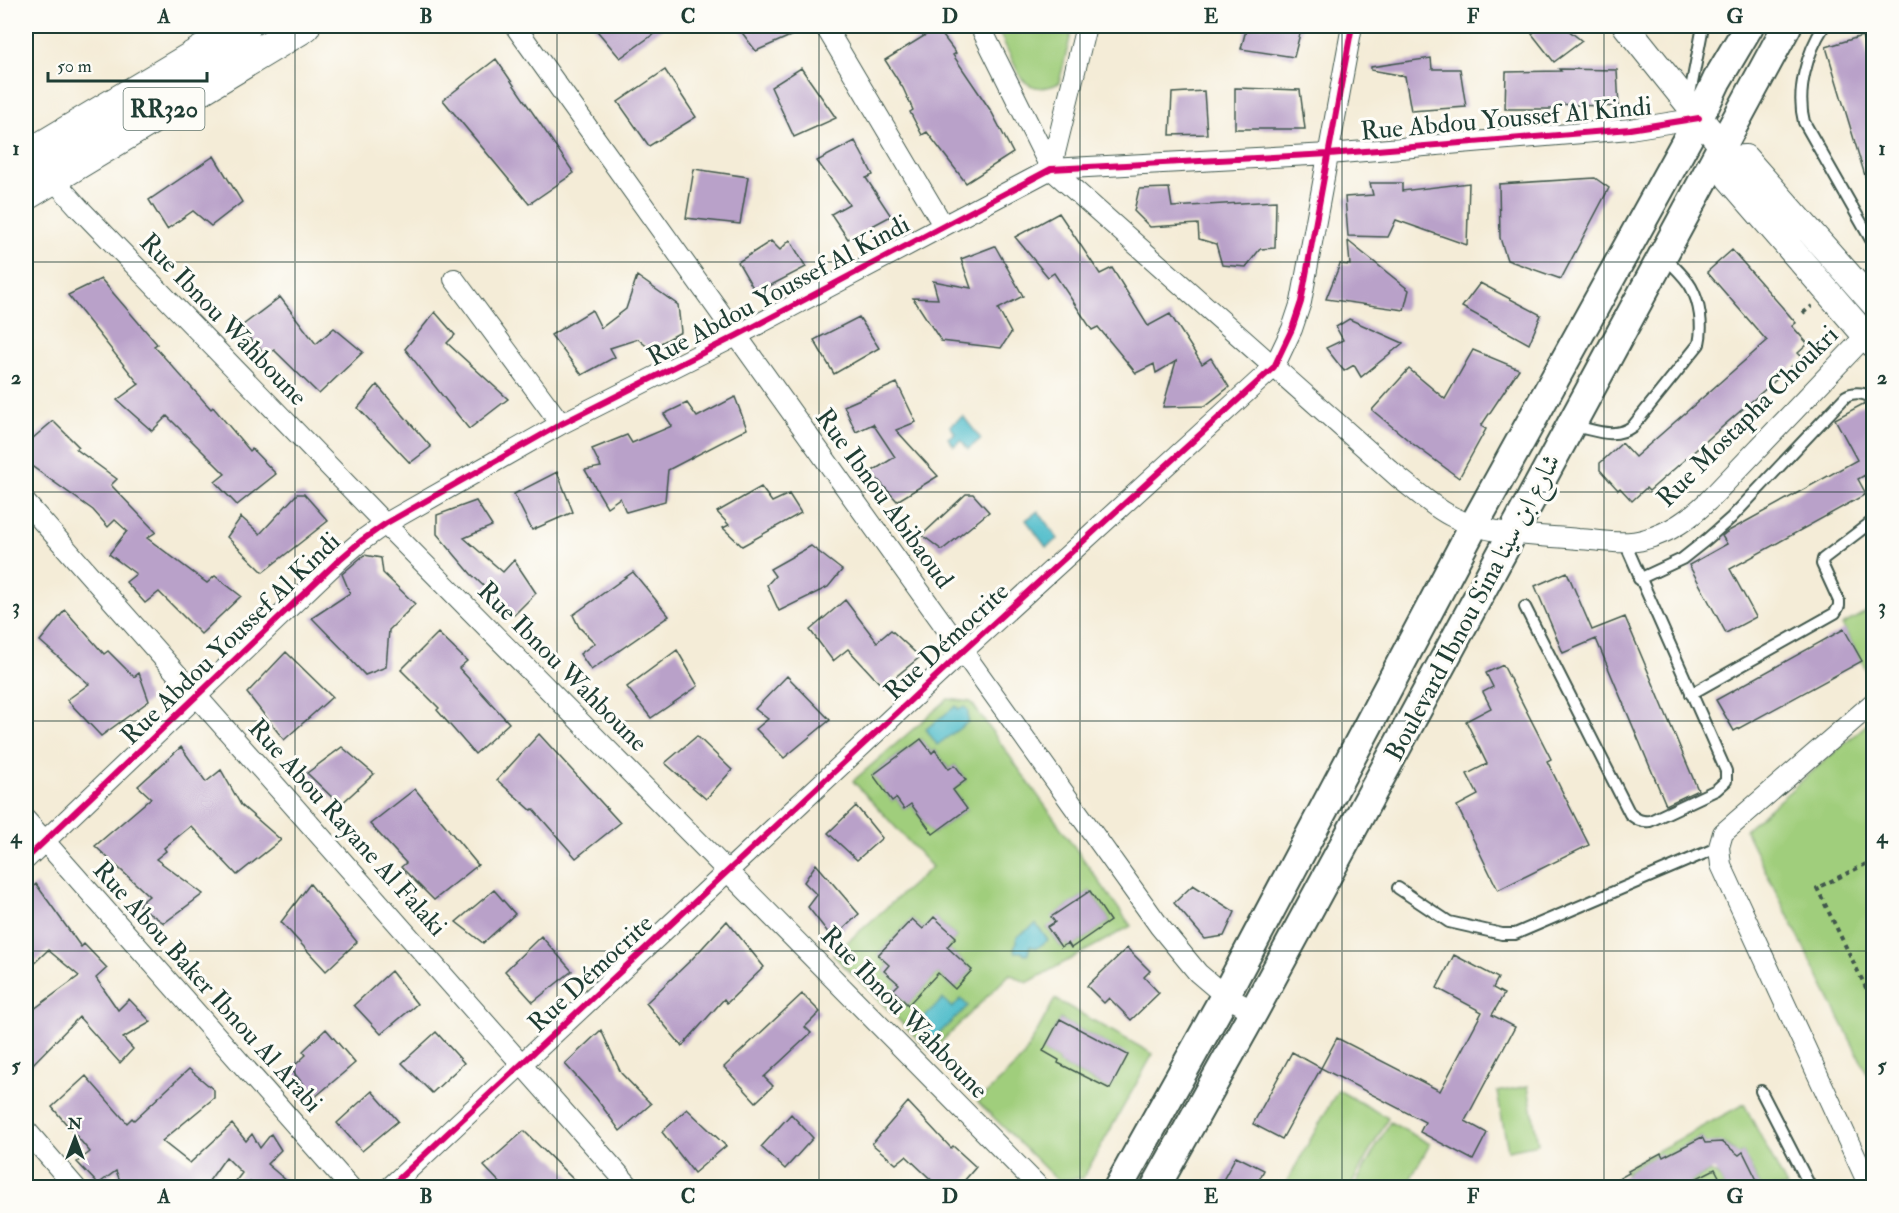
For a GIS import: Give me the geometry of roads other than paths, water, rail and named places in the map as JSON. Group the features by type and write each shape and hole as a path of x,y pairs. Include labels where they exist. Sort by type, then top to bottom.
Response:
{"main road":[{"name":"RR320","path":"26,157 245,26"},
{"name":"RR320","path":"26,194 220,74 304,26"},
{"name":"Boulevard Ibnou Sina شارع ابن سينا","path":"1118,1188 1225,996 1694,111 1717,80 1749,26"},
{"name":"Boulevard Ibnou Sina شارع ابن سينا","path":"1155,1188 1254,1011 1662,255 1726,153 1787,26"}],"street":[{"name":"Rue Ibnou Abibaoud","path":"515,26 1171,943 1198,973 1225,996 1254,1011"},
{"path":"825,26 943,225"},
{"path":"980,26 1052,169"},
{"path":"1052,169 1086,26"},
{"name":"Rue Démocrite","path":"389,1188 962,652 1274,368 1292,329 1301,302 1352,26"},
{"path":"1626,26 1726,153 1729,178 1871,336"},
{"name":"Rue Abdou Youssef Al Kindi","path":"26,859 340,559 385,524 561,424 736,336 1052,169 1329,154 1630,129 1694,111"},
{"path":"1726,153 1745,158 1874,304"},
{"name":"Rue Mostapha Choukri","path":"1052,169 1399,478 1451,516 1474,525 1512,533 1624,543 1644,540 1672,529 1696,512 1871,336"},
{"name":"Rue Ibnou Wahboune","path":"52,178 78,208 385,524 729,870 1040,1188"},
{"path":"454,279 561,424"},
{"name":"Rue Abou Rayane Al Falaki","path":"26,503 631,1188"},
{"path":"1870,1188 1721,865 1719,847 1723,833 1874,702"},
{"name":"Rue Abou Baker Ibnou Al Arabi","path":"26,820 351,1188"},
{"path":"26,1130 76,1188"}],"lane":[{"path":"1694,111 1703,26"},
{"path":"1824,26 1811,50 1800,108 1804,122 1874,245"},
{"path":"1870,26 1874,36"},
{"path":"1571,425 1614,435 1624,433 1699,344 1700,321 1691,285 1662,255"},
{"path":"1639,579 1682,559 1715,533 1846,396 1852,393 1862,394 1874,400"},
{"path":"1691,694 1835,613 1839,602 1822,564 1823,559 1873,521"},
{"path":"1525,607 1630,814 1643,822 1650,821 1716,790 1726,781 1726,771 1624,543"},
{"path":"1398,888 1449,922 1515,934 1719,847"},
{"path":"1761,1091 1811,1188"}],"water":[{"path":"963,416 981,439 968,449 961,440 954,446 948,438 955,433 950,426"},
{"path":"1038,511 1058,539 1046,547 1026,520"},
{"path":"956,706 958,709 964,707 968,710 968,722 937,745 926,729"},
{"path":"1036,924 1048,940 1037,948 1030,946 1028,954 1015,952 1017,937"},
{"path":"943,999 952,1008 961,999 968,1006 932,1040 917,1024"}]}
